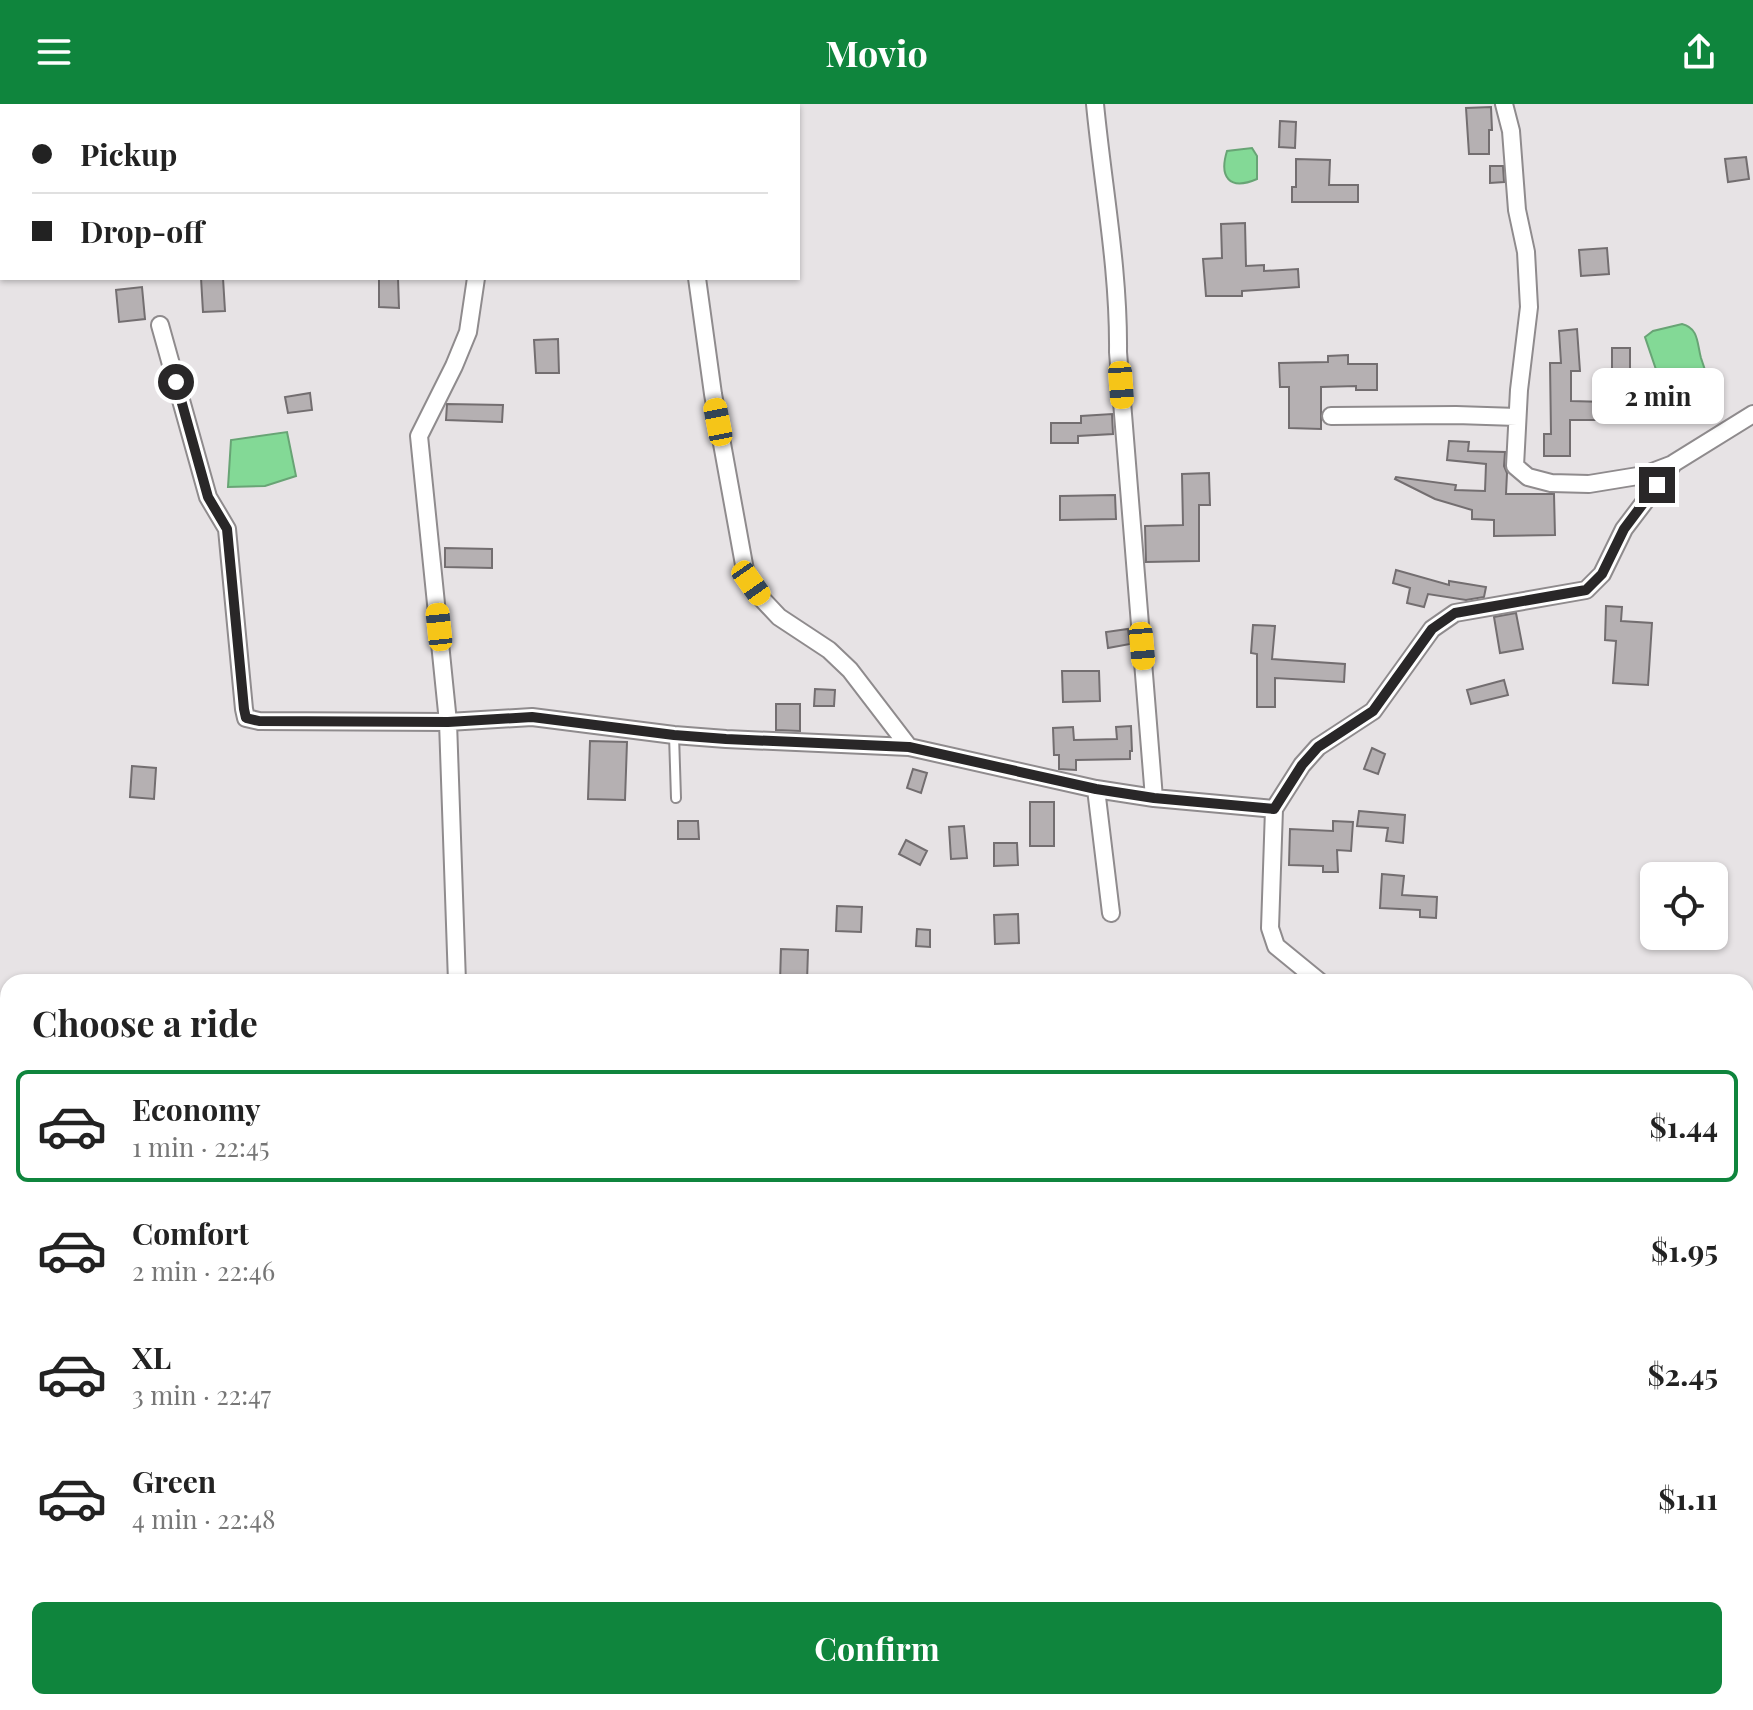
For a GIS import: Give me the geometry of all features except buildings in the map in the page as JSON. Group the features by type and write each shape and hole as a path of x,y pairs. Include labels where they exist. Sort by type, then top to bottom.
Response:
{"street":[{"path":"1095,104 1119,328 1118,352 1154,798"},
{"path":"1504,104 1511,131 1517,210 1526,252 1529,307 1515,466 1528,477 1551,483 1589,484 1644,475 1674,463 1753,414"},
{"path":"457,974 448,722 419,436 468,332 476,280"},
{"path":"697,280 713,394 745,570 763,600 779,617 829,650 850,670 909,747"},
{"path":"160,325 208,497 227,529 246,718 259,721 448,722 532,717 674,735 909,747 1096,789 1154,798 1274,809"},
{"path":"1331,416 1517,417"},
{"path":"1310,974 1276,946 1270,928 1274,809 1302,765 1318,747 1373,711 1432,629 1455,613 1586,590 1602,574 1624,529 1674,463"},
{"path":"1096,789 1111,913"}],"lane":[{"path":"674,735 676,798"}],"shaded area":[{"path":"1252,148 1257,156 1257,179 1239,183 1228,179 1224,168 1227,151"},
{"path":"1682,324 1694,333 1710,385 1704,396 1667,402 1645,337 1653,331"},
{"path":"287,432 296,476 265,486 228,487 231,440"}],"route":[{"path":"176,382 208,497 227,529 246,718 259,721 448,722 532,717 674,735 909,747 1096,789 1154,798 1274,809 1302,765 1318,747 1373,711 1432,629 1455,613 1586,590 1602,574 1624,529 1657,485"}]}
